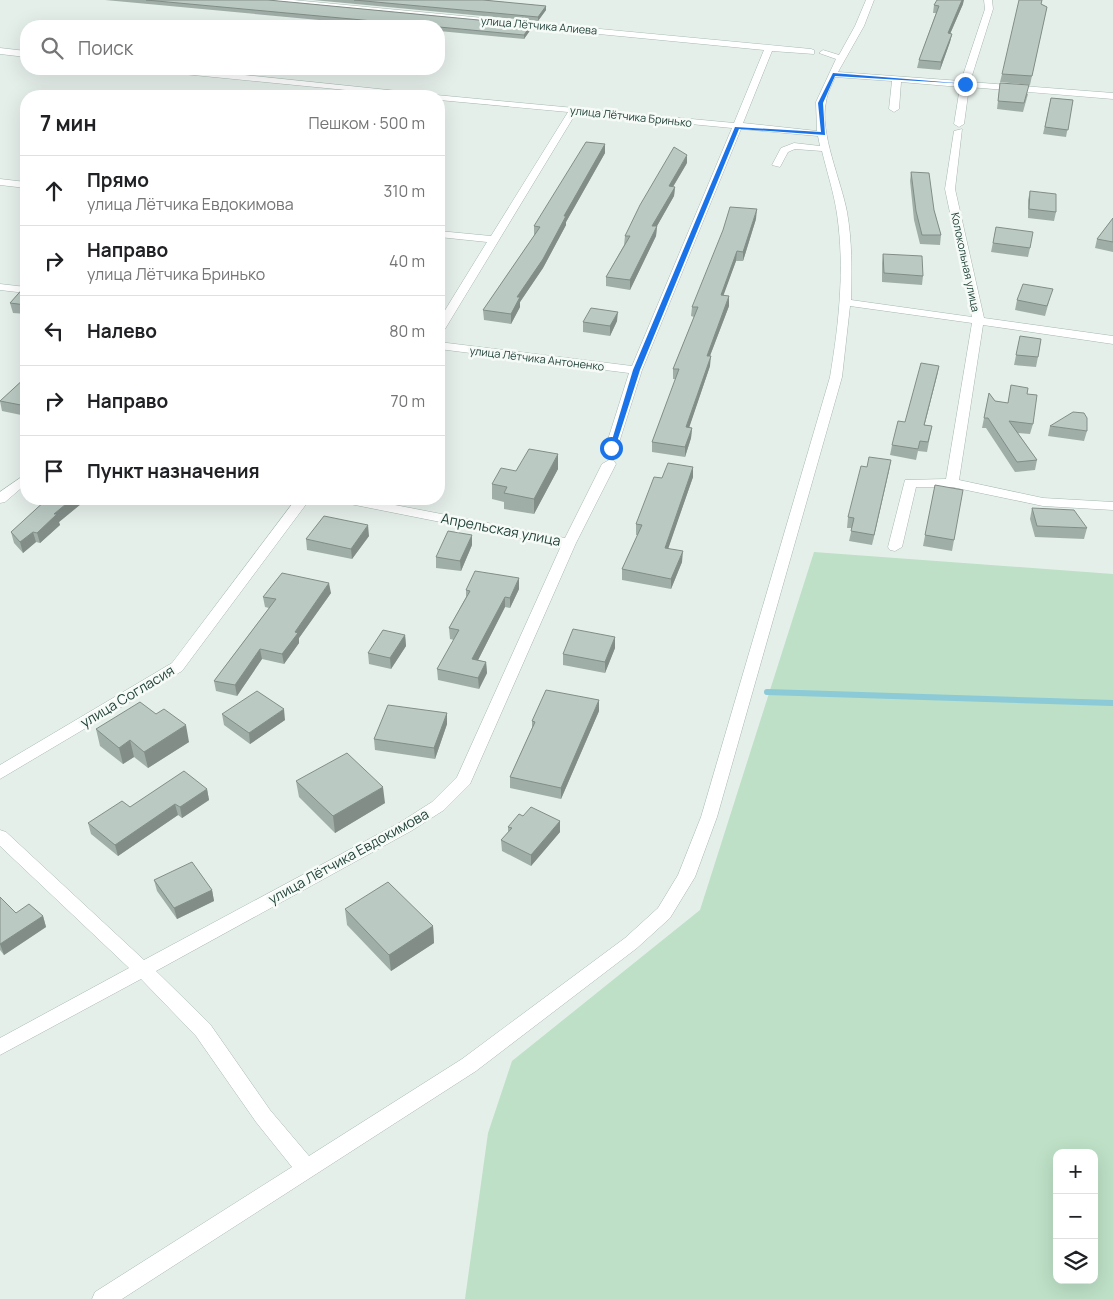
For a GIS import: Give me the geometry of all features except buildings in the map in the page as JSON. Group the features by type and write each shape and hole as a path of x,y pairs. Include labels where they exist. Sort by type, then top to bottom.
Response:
{"street":[{"name":"улица Лётчика Алиева","path":"268,0 811,52"},
{"path":"103,1299 469,1065 631,943 664,913 686,877 709,817 724,757 818,445 841,348 844,302 842,214 824,134 820,103 833,74 866,15 870,0"},
{"name":"Колокольная улица","path":"952,483 978,319 950,189 965,84 989,9 988,0"},
{"path":"611,448 636,370 769,47"},
{"path":"0,51 20,53"},
{"path":"823,53 842,58"},
{"path":"833,74 1113,96"},
{"path":"223,75 372,90"},
{"path":"894,109 897,79"},
{"name":"улица Лётчика Бринько","path":"445,98 824,134"},
{"path":"445,319 573,110"},
{"path":"777,165 784,150 794,146 827,149"},
{"path":"0,182 20,184"},
{"path":"445,235 494,240"},
{"path":"0,287 20,290"},
{"path":"844,302 978,319 1113,340"},
{"name":"улица Лётчика Антоненко","path":"445,346 636,370"},
{"name":"улица Лётчика Евдокимова","path":"0,1048 405,827 438,806 464,780 569,543 609,464"},
{"path":"0,499 20,483"},
{"path":"895,547 910,483 952,483 1043,502 1113,506"},
{"name":"улица Согласия","path":"0,773 177,667 298,505"},
{"name":"Апрельская улица","path":"376,505 569,543"},
{"path":"0,836 142,969 203,1030 263,1116 306,1168"}],"green space":[{"path":"814,552 1113,574 1113,1299 465,1299 488,1133 512,1061 700,910"}],"waterway":[{"path":"767,692 1113,703"}],"route":[{"path":"611,448 636,370 737,127 824,134 820,103 833,74 965,84"}]}
